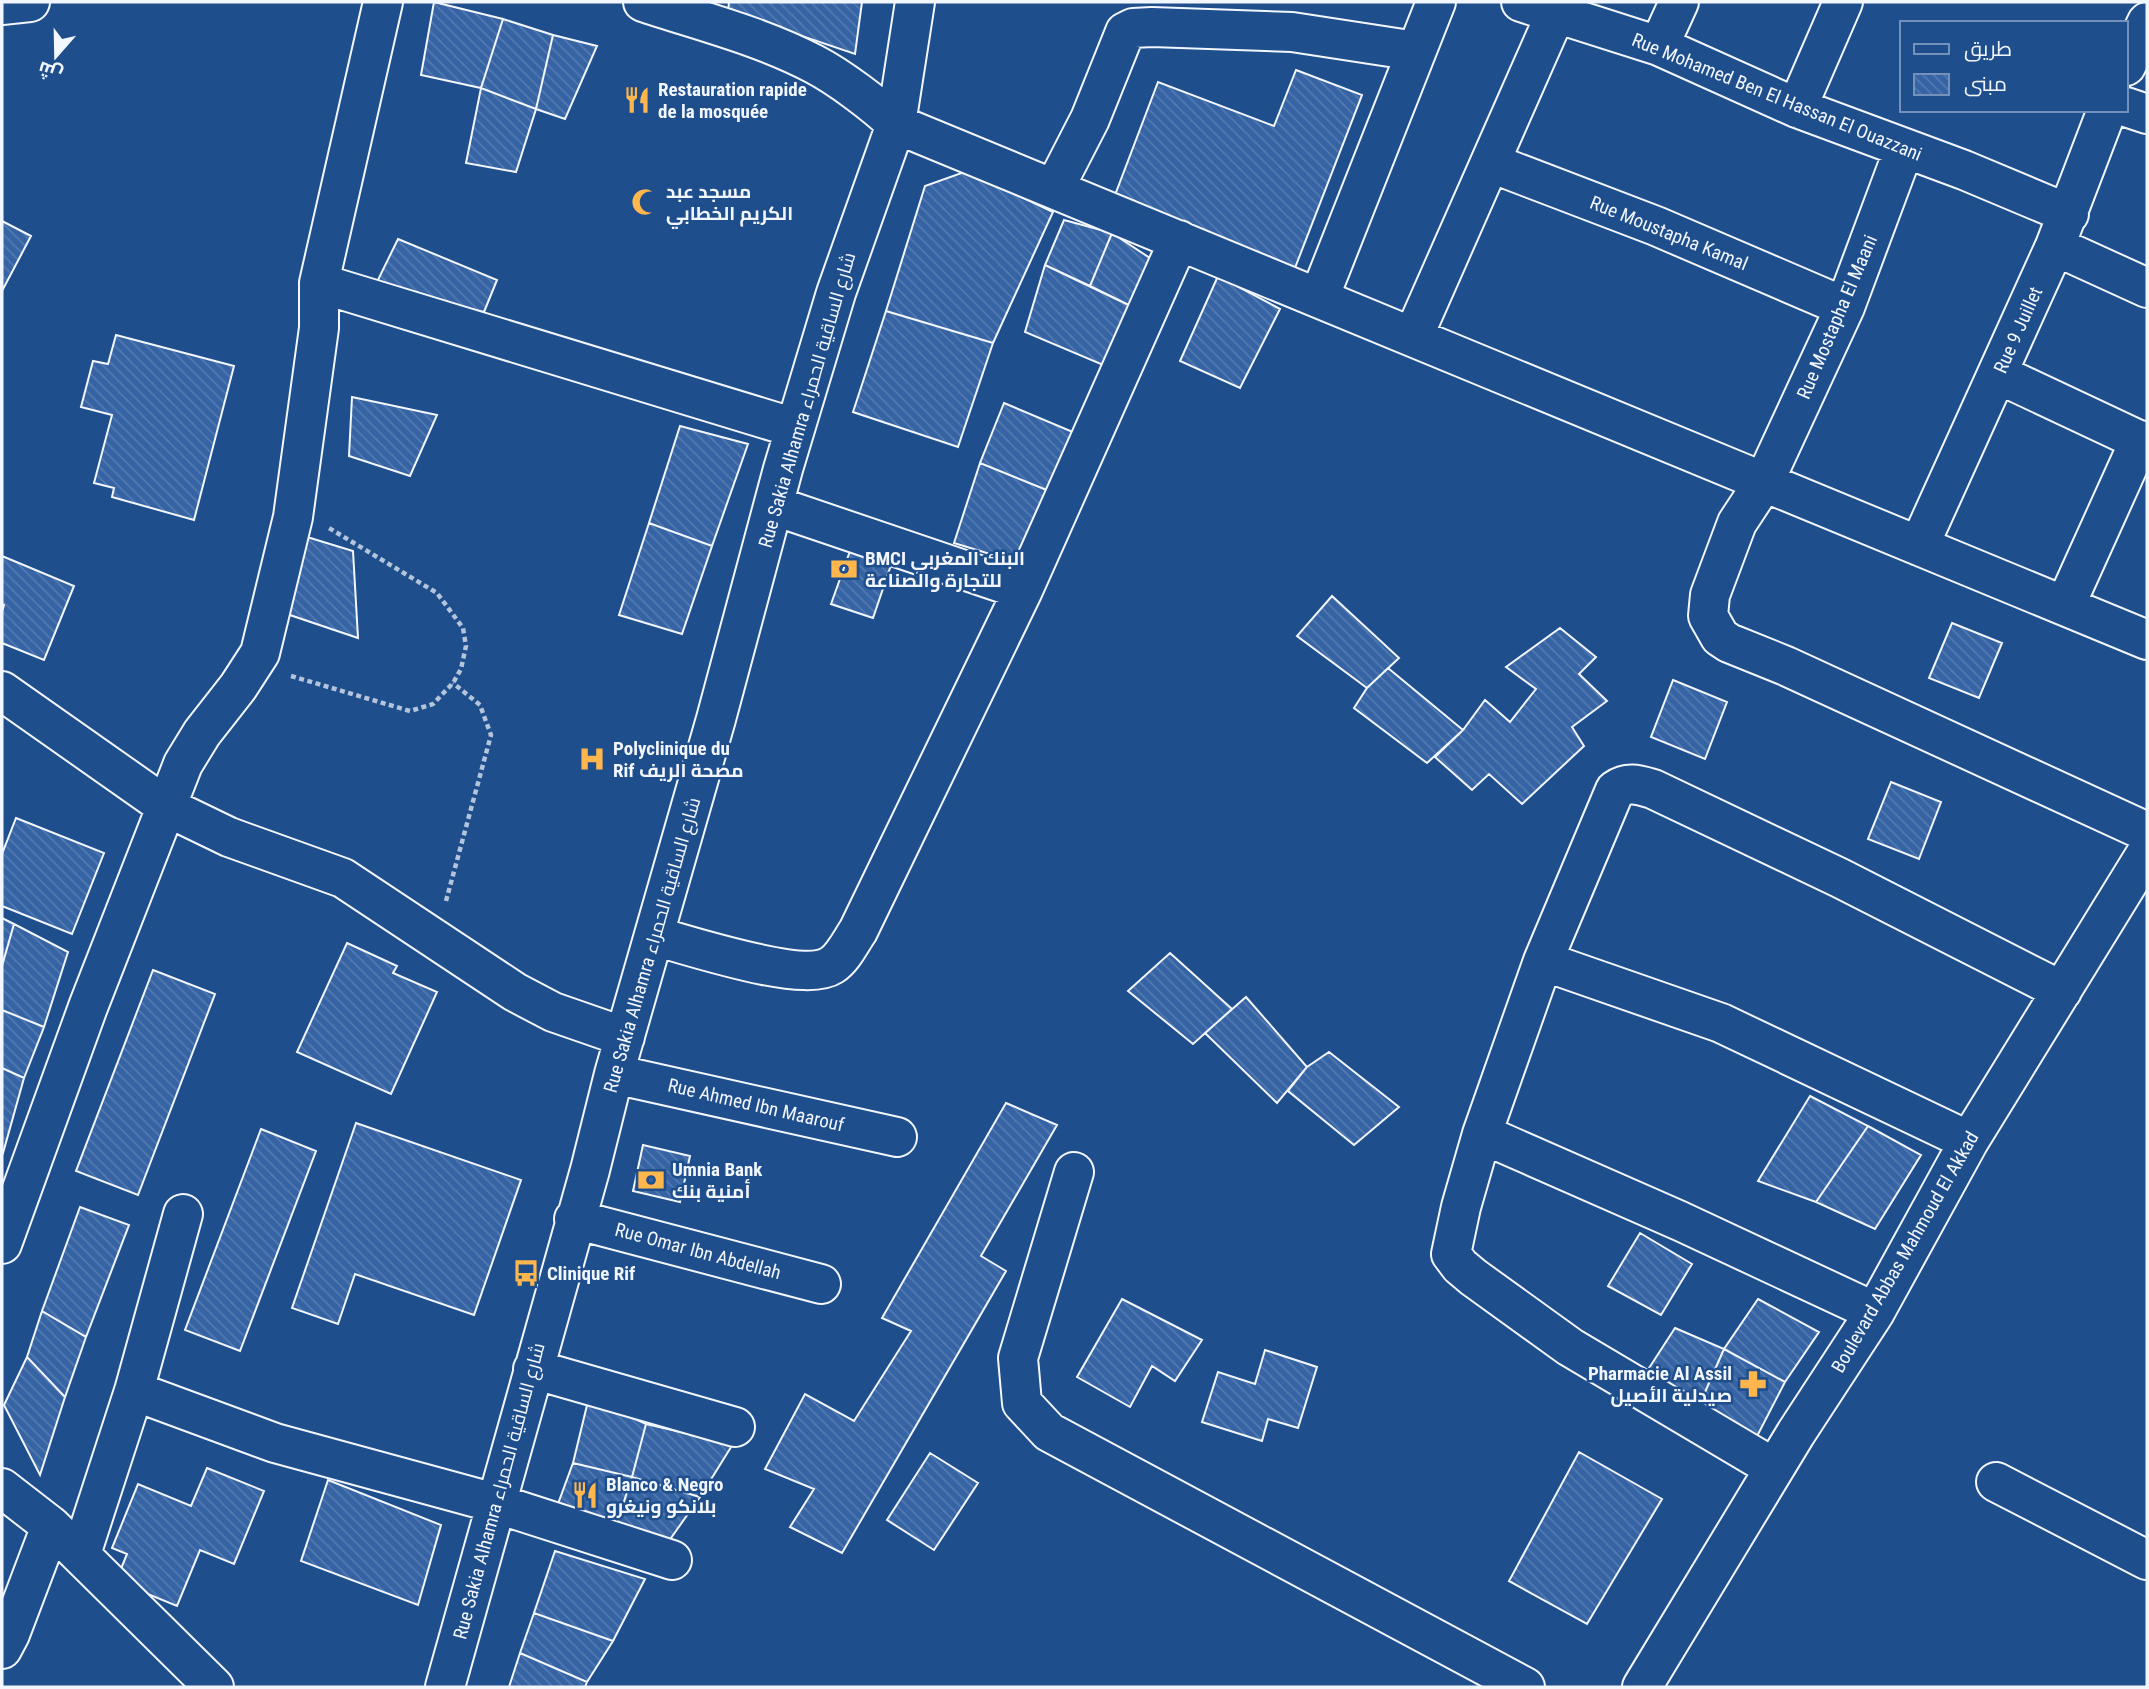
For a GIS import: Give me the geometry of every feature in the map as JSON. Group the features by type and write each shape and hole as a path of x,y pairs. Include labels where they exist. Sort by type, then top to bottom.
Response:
{"street":[{"path":"2,5 30,2"},
{"path":"2,1244 14,1177 88,1007 183,764 260,653 294,506 319,328 319,283 383,2"},
{"path":"643,2 770,44 816,65 878,107 896,124 2147,640"},
{"name":"Rue Sakia Alhamra شارع الساقية الحمراء","path":"445,1687 795,428 836,293 896,124 915,2"},
{"path":"1319,298 1436,2"},
{"path":"1659,46 1679,2"},
{"path":"1797,108 1843,2"},
{"path":"1413,337 1491,163 1538,7"},
{"name":"Rue Mohamed Ben El Hassan El Ouazzani","path":"1538,7 1659,46 1797,108 1964,170 2062,230 2147,288"},
{"path":"1054,188 1090,119 1125,32 1133,28 1152,27 1210,15 1292,32 1416,51"},
{"path":"2128,62 2147,22"},
{"path":"2128,108 2147,114"},
{"name":"Rue 9 Juillet","path":"1919,546 2062,230 2106,112"},
{"name":"Rue Mostapha El Maani","path":"1904,149 1845,307 1764,482 1737,523 1710,595 1708,617 1720,637 2147,832"},
{"name":"Rue Moustapha Kamal","path":"1491,163 1656,226 1845,307"},
{"path":"654,936 761,964 808,971 832,966 858,931 1023,590 1179,240"},
{"path":"319,283 795,428"},
{"path":"1998,374 2144,442 2065,606"},
{"path":"775,506 1023,590"},
{"path":"2,691 167,807 229,837 343,878 506,986 553,1012 625,1037"},
{"path":"1774,1468 1570,1347 1460,1266 1451,1254 1482,1134 1543,961 1615,790 1623,784 1635,783 1678,800 2062,990"},
{"name":"Boulevard Abbas Mahmoud El Akkad","path":"1642,1687 1774,1468 1875,1312 1969,1141 2147,852"},
{"path":"1543,961 1721,1023 1969,1141"},
{"name":"Rue Ahmed Ibn Maarouf","path":"614,1074 897,1137"},
{"path":"1482,1134 1680,1221 1875,1312"},
{"path":"1074,1172 1018,1358 1022,1403 1049,1432 1525,1687"},
{"path":"81,1554 134,1391 183,1214"},
{"name":"Rue Omar Ibn Abdellah","path":"574,1219 821,1284"},
{"path":"533,1368 735,1427"},
{"path":"134,1391 275,1443 495,1503 672,1560"},
{"path":"1996,1482 2147,1560"},
{"path":"2,1488 51,1526 81,1554 214,1687"},
{"path":"2,1649 51,1526"}],"path":[{"path":"253,664 410,711 433,704 461,669 466,646 463,628 437,593 294,506"},
{"path":"436,939 491,736 480,705 453,682"}],"building":[{"path":"434,2 503,19 481,88 421,75"},
{"path":"729,2 862,2 855,54 728,11"},
{"path":"503,19 553,35 536,109 481,88"},
{"path":"553,35 597,46 565,119 536,109"},
{"path":"1296,70 1362,95 1293,273 1112,203 1158,82 1274,126"},
{"path":"481,88 536,109 516,172 466,163"},
{"path":"967,171 1053,212 993,343 886,311 925,186"},
{"path":"1064,220 1112,233 1090,286 1045,265"},
{"path":"2,221 31,236 2,291"},
{"path":"1112,233 1162,266 1139,310 1090,286"},
{"path":"398,239 497,280 484,312 375,286"},
{"path":"1045,265 1139,310 1115,370 1025,332"},
{"path":"1218,276 1280,309 1240,388 1180,361"},
{"path":"886,311 993,343 958,447 853,412"},
{"path":"116,335 234,366 194,520 112,497 114,488 94,483 112,415 81,407 93,361 108,364"},
{"path":"352,397 437,415 410,476 349,456"},
{"path":"1004,403 1080,435 1054,493 980,463"},
{"path":"680,426 748,444 712,546 649,523"},
{"path":"980,463 1054,493 1023,564 954,543"},
{"path":"649,523 712,546 682,634 619,615"},
{"path":"307,537 353,551 358,638 284,613"},
{"path":"850,551 891,565 873,618 831,604"},
{"path":"2,556 74,586 44,660 2,643"},
{"path":"1332,596 1399,658 1367,688 1297,636"},
{"path":"1952,623 2002,643 1979,698 1929,678"},
{"path":"1560,628 1596,657 1579,674 1607,701 1572,727 1584,746 1522,804 1489,774 1472,790 1435,757 1463,730 1485,700 1510,722 1536,689 1506,667"},
{"path":"1388,668 1463,730 1427,763 1354,708 1367,688"},
{"path":"1673,680 1727,702 1705,759 1651,737"},
{"path":"1891,782 1941,802 1919,859 1868,839"},
{"path":"16,818 104,853 72,934 2,906 2,854"},
{"path":"2,918 14,924 2,966"},
{"path":"14,924 68,952 44,1027 2,1010 2,966"},
{"path":"347,943 397,966 393,973 437,992 391,1094 297,1052"},
{"path":"1170,953 1232,1009 1193,1044 1128,991"},
{"path":"153,970 215,994 138,1195 76,1171"},
{"path":"1246,997 1307,1067 1277,1103 1205,1033"},
{"path":"2,1010 44,1027 24,1078 2,1068"},
{"path":"1329,1052 1399,1107 1354,1145 1288,1091 1307,1067"},
{"path":"2,1068 24,1078 3,1153 2,1152"},
{"path":"1810,1096 1868,1126 1816,1202 1758,1181"},
{"path":"1006,1103 1057,1125 981,1256 1006,1271 842,1553 790,1527 814,1489 765,1469 805,1394 854,1421 911,1331 882,1318"},
{"path":"356,1123 521,1180 474,1315 355,1274 338,1324 292,1308"},
{"path":"1868,1126 1921,1155 1875,1229 1816,1202"},
{"path":"261,1129 316,1151 240,1351 185,1330"},
{"path":"643,1145 690,1156 680,1202 633,1191"},
{"path":"80,1207 129,1225 86,1337 42,1311"},
{"path":"1640,1233 1692,1264 1661,1315 1608,1286"},
{"path":"1122,1299 1202,1340 1175,1381 1152,1366 1130,1407 1077,1377"},
{"path":"1758,1299 1819,1332 1785,1382 1724,1349"},
{"path":"42,1311 86,1337 65,1397 27,1357"},
{"path":"1675,1328 1724,1349 1698,1408 1640,1382"},
{"path":"1724,1349 1785,1382 1753,1444 1698,1408"},
{"path":"1265,1350 1317,1367 1298,1428 1268,1419 1262,1441 1202,1422 1218,1372 1255,1384"},
{"path":"27,1357 65,1397 40,1475 4,1405"},
{"path":"589,1397 646,1424 632,1477 573,1463"},
{"path":"646,1424 733,1444 700,1497 632,1477"},
{"path":"1579,1452 1662,1499 1587,1624 1509,1581"},
{"path":"930,1453 978,1483 934,1550 887,1520"},
{"path":"573,1463 632,1477 616,1526 555,1512"},
{"path":"207,1468 264,1491 234,1564 200,1550 177,1606 116,1581 127,1554 112,1548 138,1484 191,1506"},
{"path":"632,1477 700,1497 666,1545 616,1526"},
{"path":"328,1480 441,1525 418,1605 301,1561"},
{"path":"555,1551 645,1579 613,1641 534,1613"},
{"path":"534,1613 613,1641 587,1682 520,1653"},
{"path":"520,1653 587,1682 585,1687 509,1687"}],"place":[{"name":"Restauration rapide de la mosquée","path":"637,100"},
{"name":"مسجد عبد الكريم الخطابي","path":"645,202"},
{"name":"BMCI البنك المغربي للتجارة والصناعة","path":"844,569"},
{"name":"Polyclinique du Rif مصحة الريف","path":"592,759"},
{"name":"Umnia Bank أمنية بنك","path":"651,1180"},
{"name":"Clinique Rif","path":"526,1273"},
{"name":"Pharmacie Al Assil صيدلية الأصيل","path":"1753,1384"},
{"name":"Blanco & Negro بلانكو ونيغرو","path":"585,1495"}]}
